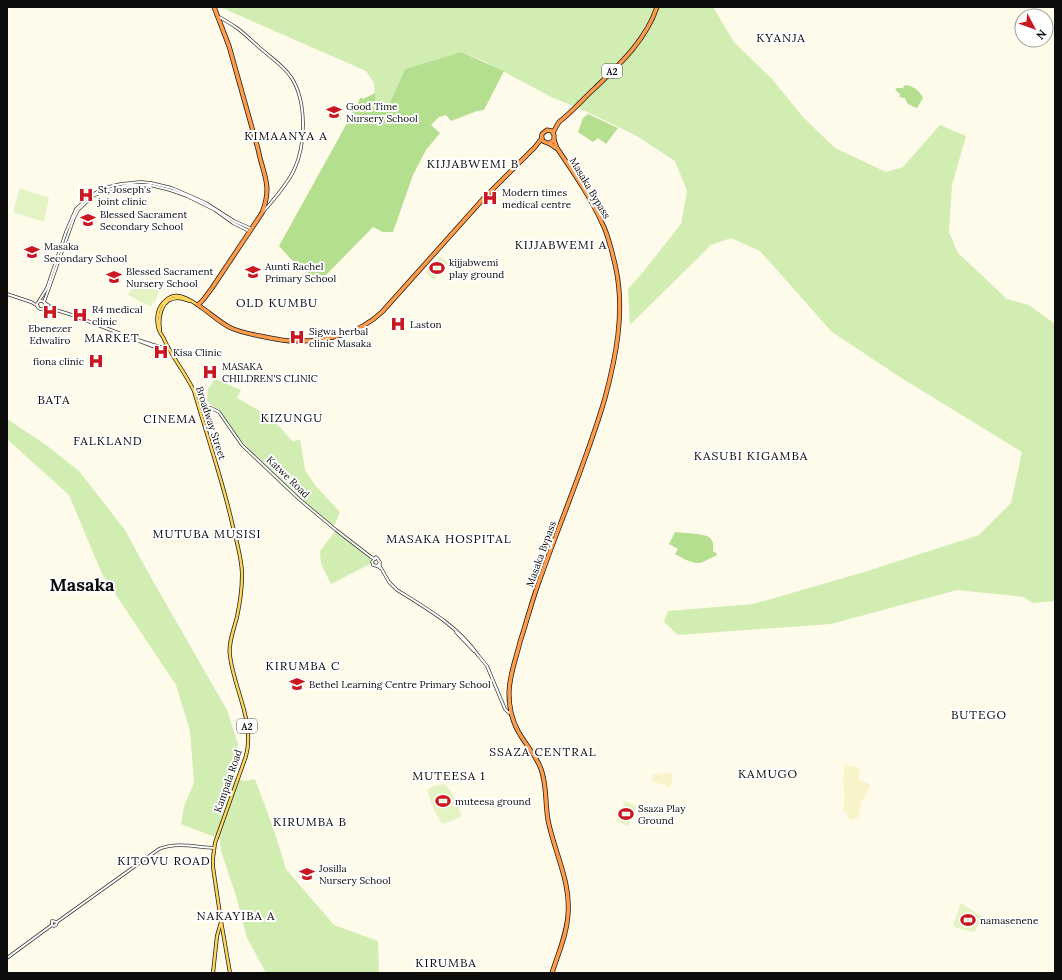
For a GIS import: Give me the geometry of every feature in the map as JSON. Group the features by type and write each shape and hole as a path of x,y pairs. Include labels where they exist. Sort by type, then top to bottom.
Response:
{"highway":[{"path":"200,306 262,213 267,196 267,185 264,169 260,160 229,46 214,7"},
{"name":"A2","path":"553,133 559,122 618,65 639,42 650,25 657,7"},
{"name":"A2","path":"200,306 222,323 236,330 278,340 294,342 316,340 353,332 372,321 382,312 486,195 535,147 542,138 543,132 556,127"},
{"path":"542,138 544,142 550,143 554,140 555,138 553,133 549,130"},
{"name":"Masaka Bypass","path":"552,973 566,929 568,898 548,820 545,784 537,760 518,732 511,712 509,686 539,582 596,428 613,365 619,319 619,294 616,268 603,224 590,198 557,148 554,140"},
{"name":"A2","path":"535,147 544,142"},
{"name":"Masaka Bypass","path":"550,143 557,148"}],"main road":[{"name":"Broadway Street","path":"200,306 184,296 173,296 164,302 159,314 158,327 167,347 191,384 220,477"},
{"name":"Kampala Road","path":"220,477 240,558 242,575 240,599 230,651 231,662 246,717 249,736 246,756 214,848 213,867 230,973"},
{"path":"213,973 217,936 221,921"}],"street":[{"path":"219,17 239,29 288,72 294,81 301,104 303,120 301,148 298,161 288,181 262,213"},
{"path":"38,306 38,302 46,288 76,209 90,196 104,188 135,182 151,183 172,188 206,203 251,230"},
{"path":"44,307 44,302 78,210 89,199 104,191 128,185 140,184 170,190 205,205 233,222 251,230"},
{"path":"7,294 31,302 41,308 44,307 53,309 160,349 167,347"},
{"path":"31,302 42,301 53,309"},
{"name":"Katwe Road","path":"200,411 211,408 219,412 238,441 299,499 336,530 371,557 375,558"},
{"path":"371,557 373,565 381,568 392,586 438,616 468,642 487,666 505,708 509,713 511,712"},
{"path":"372,562 376,557 380,562 380,568"},
{"path":"376,566 380,562"},
{"path":"7,958 52,925 52,921 57,922 159,849 170,845 214,848"}],"shaded area":[{"path":"845,765 860,768 858,779 871,785 862,801 858,818 850,820 843,810 845,800 843,781"},
{"path":"671,773 673,778 670,787 652,781 653,774"}],"green space":[{"path":"220,7 713,7 734,42 772,79 803,117 835,148 886,172 903,167 940,125 966,136 952,185 949,232 958,253 1007,299 1029,305 1055,324 1055,601 1032,603 1024,597 957,590 831,624 678,635 664,622 668,611 753,604 861,573 979,535 1011,503 1022,452 903,379 832,332 760,251 731,238 711,245 630,325 628,289 681,224 687,191 675,161 635,135 583,110 551,97 484,61 461,52 405,69 386,111 376,111 374,83 366,71"},
{"path":"461,52 504,71 484,110 477,111 451,121 446,115 439,117 431,125 440,133 426,150 413,175 393,232 383,232 373,227 326,275 316,276 301,268 279,246 361,97 363,99 375,93 376,110 386,111 405,69"},
{"path":"906,85 916,89 923,98 917,108 908,103 905,98 899,97 900,94 895,90 897,88 903,88"},
{"path":"588,114 618,128 606,144 598,138 593,142 578,132 583,118"},
{"path":"20,188 49,198 44,222 13,212"},
{"name":"kijjabwemi play ground","path":"440,256 448,263 434,280 426,273"},
{"path":"136,279 159,291 155,302 153,302 151,307 128,295"},
{"path":"215,379 241,390 237,398 272,418 293,442 300,439 305,470 315,485 340,512 334,527 313,510 257,457 234,433 220,411 207,401 208,389"},
{"path":"7,419 46,445 79,471 125,530 227,710 238,744 233,777 244,781 255,779 274,830 286,869 334,925 378,941 379,973 266,973 247,938 236,896 221,851 220,839 181,824 184,806 194,783 190,731 176,685 102,574 69,495 7,439"},
{"path":"336,530 369,556 372,563 331,584 321,564 320,551"},
{"path":"675,532 697,534 709,537 713,543 713,552 717,553 716,556 703,562 696,563 675,554 678,549 669,544"},
{"name":"muteesa ground","path":"445,784 452,793 462,816 442,824 433,808 427,790 436,785"},
{"name":"Ssaza Play Ground","path":"625,801 637,807 628,826 616,821"},
{"name":"namasenene","path":"961,903 983,917 974,932 957,928 953,925"}],"place":[{"name":"Good Time Nursery School","path":"334,112"},
{"name":"St, Joseph's joint clinic","path":"86,195"},
{"name":"Modern times medical centre","path":"490,198"},
{"name":"Blessed Sacrament Secondary School","path":"88,220"},
{"name":"Masaka Secondary School","path":"32,252"},
{"name":"kijjabwemi play ground","path":"437,268"},
{"name":"Aunti Rachel Primary School","path":"253,272"},
{"name":"Blessed Sacrament Nursery School","path":"114,277"},
{"name":"Ebenezer Edwaliro","path":"50,312"},
{"name":"R4 medical clinic","path":"80,315"},
{"name":"Laston","path":"398,324"},
{"name":"Sigwa herbal clinic Masaka","path":"297,337"},
{"name":"Kisa Clinic","path":"161,352"},
{"name":"fiona clinic","path":"96,361"},
{"name":"MASAKA CHILDREN'S CLINIC","path":"210,372"},
{"name":"Bethel Learning Centre Primary School","path":"297,684"},
{"name":"muteesa ground","path":"443,801"},
{"name":"Ssaza Play Ground","path":"626,814"},
{"name":"Josilla Nursery School","path":"307,874"},
{"name":"namasenene","path":"968,920"}],"district":[{"name":"KYANJA","path":"781,37"},
{"name":"KIMAANYA A","path":"286,135"},
{"name":"KIJJABWEMI B","path":"473,163"},
{"name":"KIJJABWEMI A","path":"561,244"},
{"name":"OLD KUMBU","path":"277,302"},
{"name":"MARKET","path":"112,337"},
{"name":"BATA","path":"54,399"},
{"name":"KIZUNGU","path":"292,417"},
{"name":"CINEMA","path":"170,418"},
{"name":"FALKLAND","path":"108,440"},
{"name":"KASUBI KIGAMBA","path":"751,455"},
{"name":"MUTUBA MUSISI","path":"207,533"},
{"name":"MASAKA HOSPITAL","path":"449,538"},
{"name":"Masaka","path":"82,584"},
{"name":"KIRUMBA C","path":"303,665"},
{"name":"BUTEGO","path":"979,714"},
{"name":"SSAZA CENTRAL","path":"543,751"},
{"name":"KAMUGO","path":"768,773"},
{"name":"MUTEESA 1","path":"449,775"},
{"name":"KIRUMBA B","path":"310,821"},
{"name":"KITOVU ROAD","path":"164,860"},
{"name":"NAKAYIBA A","path":"236,915"},
{"name":"KIRUMBA","path":"446,962"}]}
